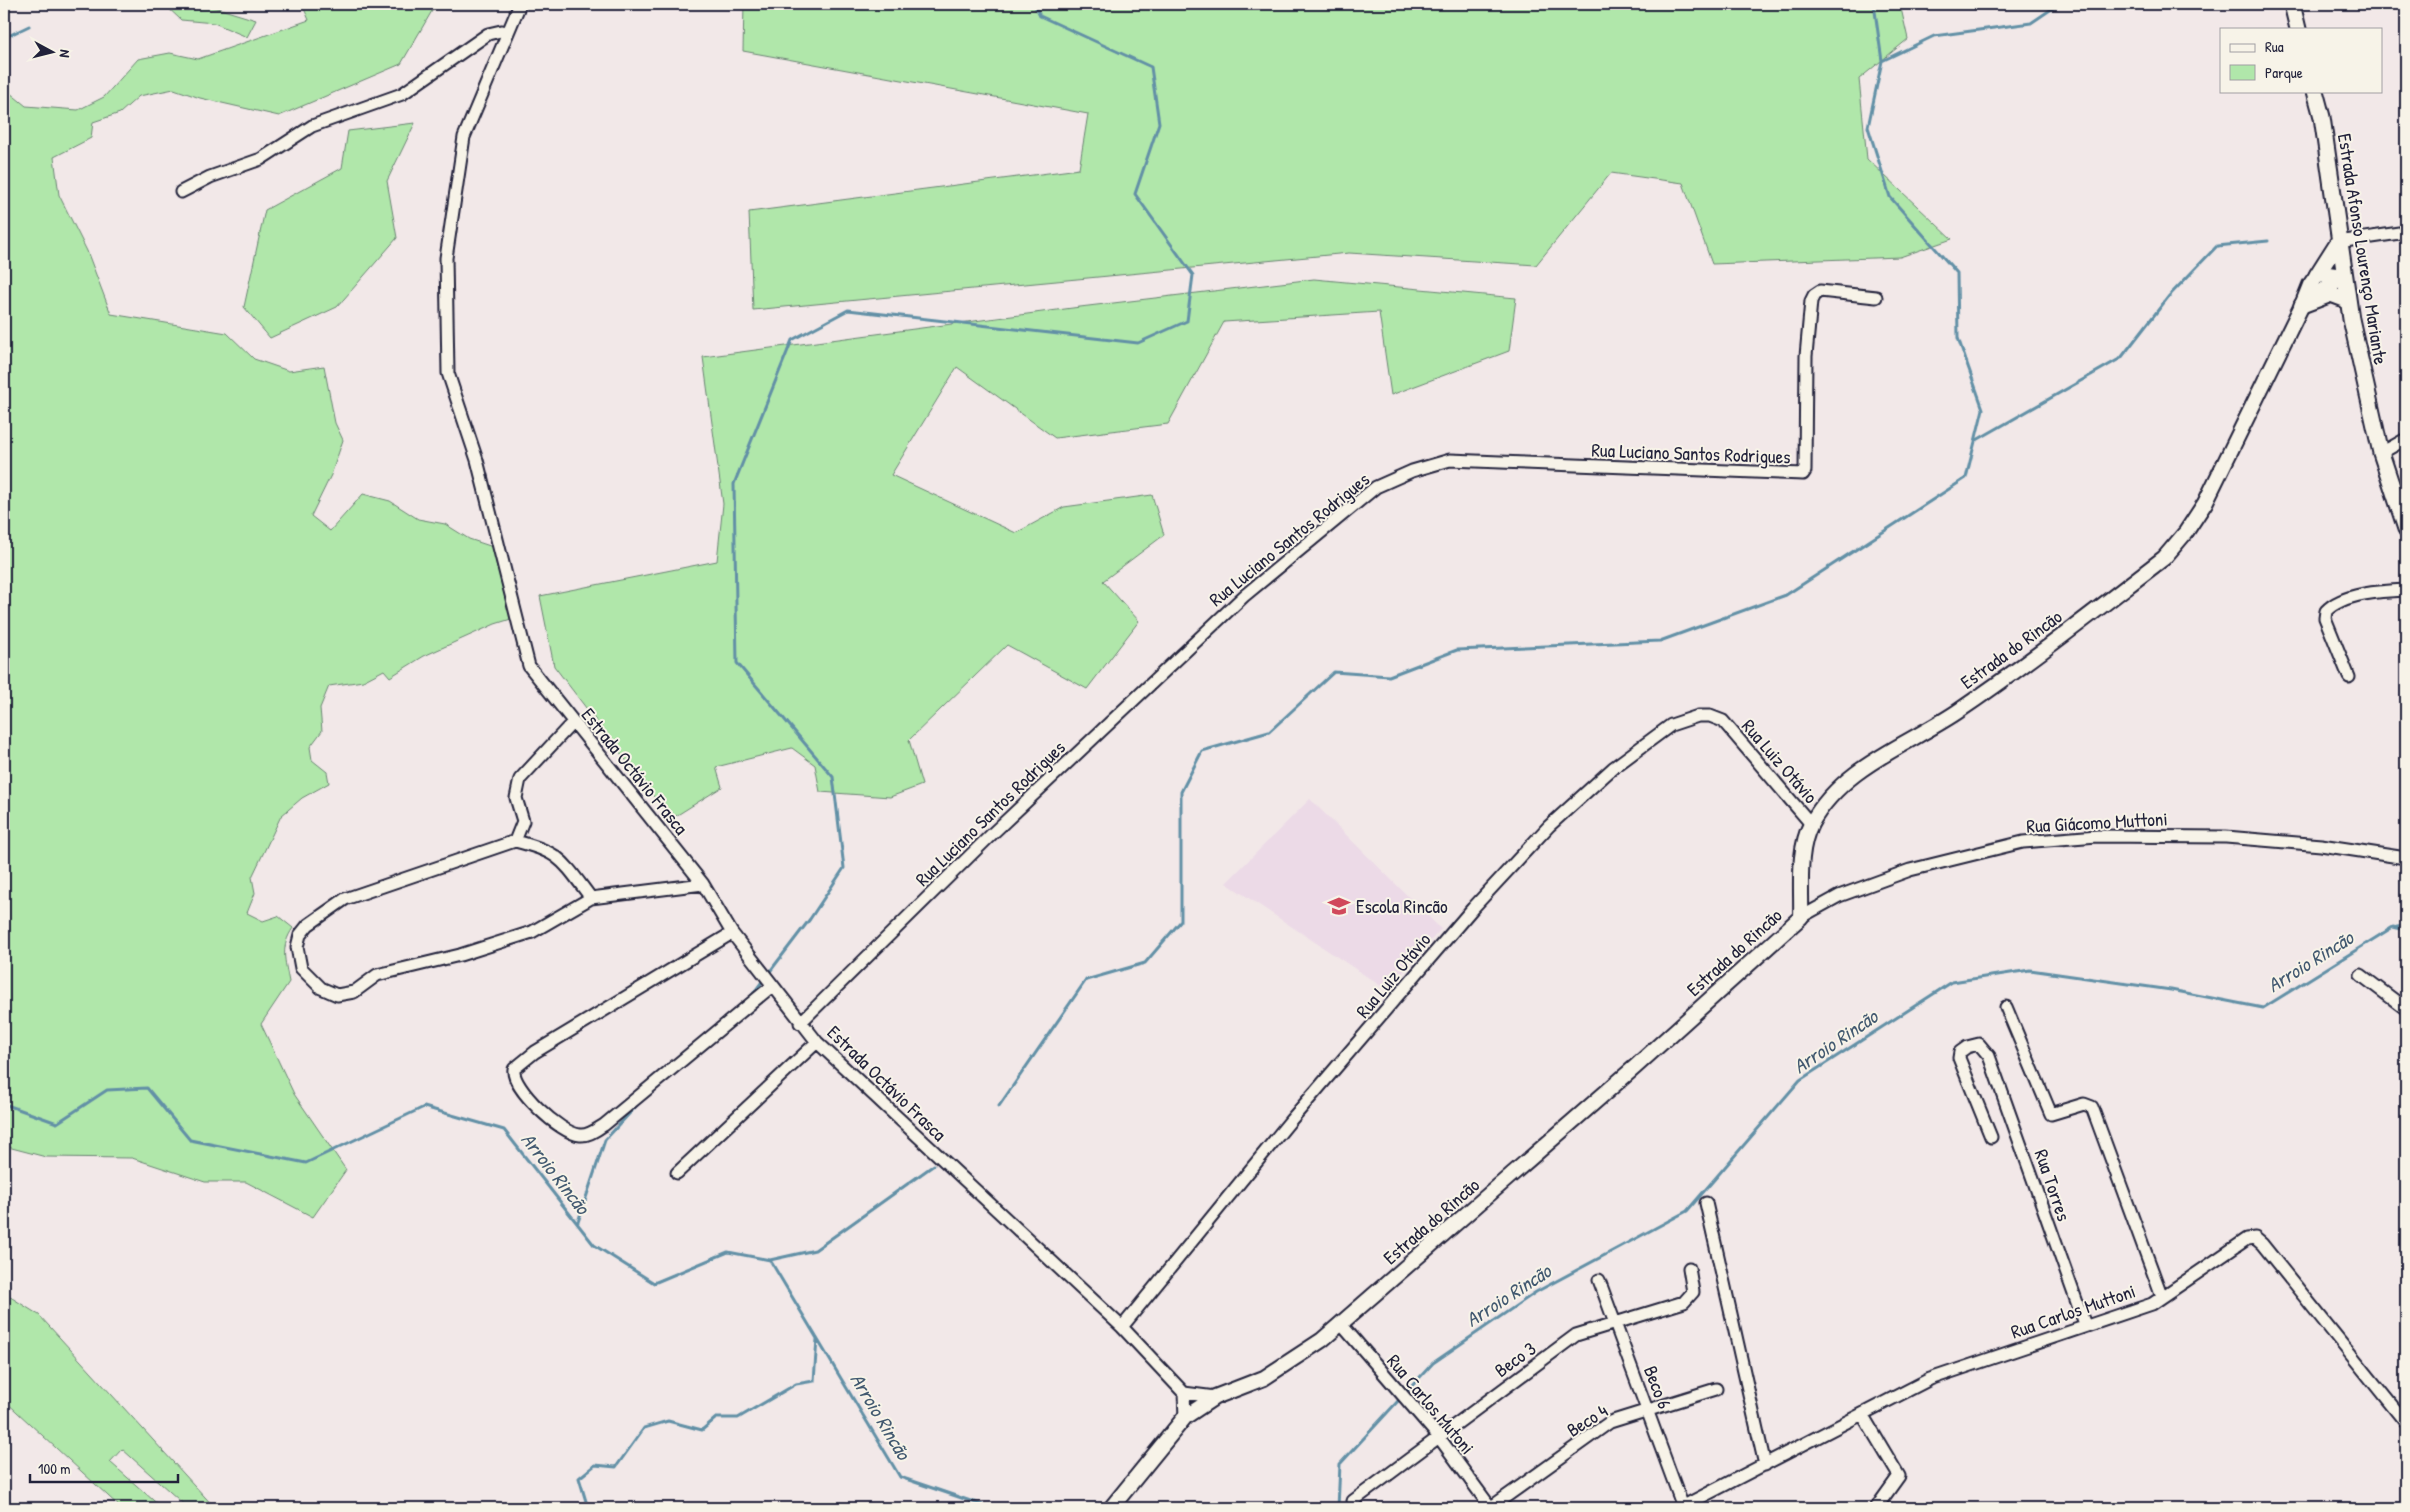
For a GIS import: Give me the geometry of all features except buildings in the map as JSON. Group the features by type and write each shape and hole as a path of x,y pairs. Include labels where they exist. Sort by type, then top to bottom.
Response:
{"main road":[{"path":"2292,4 2298,28"},
{"name":"Estrada Afonso Lourenço Mariante","path":"2315,92 2322,117 2347,300 2380,454 2406,528"},
{"path":"2317,275 2338,242"},
{"path":"2302,305 2331,294 2347,300"}],"street":[{"name":"Estrada Octávio Frasca","path":"520,4 464,137 446,258 448,373 477,460 529,666 703,884 732,933 800,1023 817,1042 1122,1327 1184,1393"},
{"path":"181,192 210,177 261,159 312,126 402,94 488,34 501,31 508,32"},
{"path":"2338,242 2406,232"},
{"path":"2317,275 2343,276"},
{"name":"Estrada do Rincão","path":"1111,1508 1185,1417 1215,1397 1264,1378 1322,1340 1635,1067 1801,917 1802,858 1811,824 1831,796 1857,771 1956,712 2164,558 2186,532 2205,504 2310,285 2317,275"},
{"name":"Estrada do Rincão","path":"2302,305 2343,276"},
{"name":"Rua Luciano Santos Rodrigues","path":"800,1023 993,833 1244,596 1376,487 1412,471 1450,460 1803,474 1805,471 1806,356 1811,301 1814,295 1820,291 1876,297"},
{"path":"2380,454 2406,439"},
{"path":"2349,677 2326,618 2326,611 2331,605 2372,591 2406,590"},
{"name":"Rua Luiz Otávio","path":"1122,1327 1291,1120 1472,908 1549,826 1613,768 1671,725 1698,716 1710,716 1722,722 1811,824"},
{"path":"515,841 523,821 516,798 520,779 573,722"},
{"name":"Rua Giácomo Muttoni","path":"1801,917 1839,896 1910,870 2023,842 2097,836 2226,837 2321,845 2406,858"},
{"path":"591,898 562,859 541,847 515,841 344,899 308,925 300,936 297,947 301,968 321,988 338,995 354,992 377,975 460,955 532,932 591,898 703,884"},
{"path":"732,933 535,1052 514,1069 518,1085 556,1125 570,1133 585,1135 604,1125 772,986"},
{"path":"2360,975 2406,1009"},
{"path":"2006,1007 2051,1114 2084,1104 2092,1107 2162,1298"},
{"path":"677,1173 817,1042"},
{"name":"Rua Torres","path":"1992,1137 1959,1058 1960,1052 1967,1047 1979,1044 1989,1056 2084,1325"},
{"path":"1706,1203 1764,1465"},
{"name":"Rua Carlos Muttoni","path":"1682,1508 1930,1379 2084,1325 2152,1304 2247,1239 2255,1238 2262,1244 2406,1423"},
{"name":"Beco 3","path":"1353,1501 1576,1335 1684,1302 1690,1298 1693,1292 1689,1268"},
{"name":"Beco 6","path":"1599,1280 1682,1508"},
{"name":"Rua Carlos Mutoni","path":"1341,1324 1438,1436 1491,1508"},
{"name":"Beco 4","path":"1491,1508 1610,1422 1716,1389"},
{"path":"1185,1417 1184,1393 1215,1397"},
{"path":"1862,1414 1898,1476 1876,1508"}],"shaded area":[{"name":"Escola Rincão","path":"1310,799 1441,929 1387,990 1226,883"}],"green space":[{"path":"164,4 204,4 256,20 247,37 214,23 181,20"},
{"path":"302,4 436,4 401,64 279,116 200,98 174,89 139,96 120,113 93,122 91,138 54,157 59,195 87,251 111,314 227,333 254,359 289,371 324,366 335,423 343,440 331,475 311,516 330,531 363,494 390,501 418,519 445,524 469,539 493,547 511,619 495,624 424,656 390,677 384,670 363,681 329,686 320,708 322,731 310,747 312,760 327,772 329,783 302,798 281,816 252,877 255,893 247,913 263,921 278,916 293,928 286,941 285,948 289,982 261,1024 294,1094 346,1170 313,1217 246,1182 205,1182 132,1158 46,1157 4,1146 4,88 26,106 78,110 104,97 138,59 170,53 198,59 309,20"},
{"path":"744,4 1900,4 1908,39 1859,79 1867,159 1952,239 1900,257 1712,264 1683,183 1611,173 1536,265 1349,253 753,310 749,212 1079,169 1088,114 743,51"},
{"path":"415,123 387,181 397,238 337,307 270,338 244,307 265,210 342,168 348,131"},
{"path":"1314,279 1516,298 1509,351 1391,395 1379,312 1224,322 1168,424 1055,438 957,367 891,475 1016,533 1064,507 1152,495 1164,535 1103,581 1139,621 1087,689 1007,645 909,740 922,785 890,797 820,792 815,765 792,748 716,767 722,787 671,819 554,666 540,596 717,561 723,504 703,357 1080,307"},
{"path":"4,1293 39,1315 215,1508 188,1508 122,1449 110,1462 162,1508 121,1508 4,1400"}],"waterway":[{"path":"768,974 810,919 844,868 833,777 737,663 734,484 792,340 848,310 1138,343 1187,321 1193,275 1135,194 1159,123 1151,67 1040,16 1034,4"},
{"path":"999,1106 1086,980 1145,963 1181,921 1181,792 1202,751 1269,732 1334,672 1389,676 1457,650 1660,641 1786,595 1966,478 1983,409 1958,338 1957,273 1890,197 1868,127 1882,61 1874,4"},
{"path":"1882,61 1934,36 2031,23 2059,4"},
{"path":"4,38 29,26"},
{"path":"1975,441 2121,358 2169,296 2217,246 2268,241"},
{"name":"Arroio Rincão","path":"2397,927 2406,926"},
{"name":"Arroio Rincão","path":"1338,1508 1340,1464 1433,1363 1536,1292 1687,1211 1800,1080 1952,982 2030,970 2171,990 2263,1008 2393,927 2406,930"},
{"path":"750,998 764,979"},
{"name":"Arroio Rincão","path":"4,1104 57,1123 107,1090 147,1088 190,1140 306,1163 424,1107 504,1130 594,1245 654,1283 728,1252 770,1260 900,1477 991,1508"},
{"path":"578,1222 605,1140 641,1101"},
{"path":"770,1260 815,1250 934,1165"},
{"path":"588,1508 579,1478 595,1465 616,1467 644,1428 668,1421 702,1430 716,1418 738,1418 796,1384 814,1381 817,1339"}],"place":[{"name":"Escola Rincão","path":"1339,906"}]}
